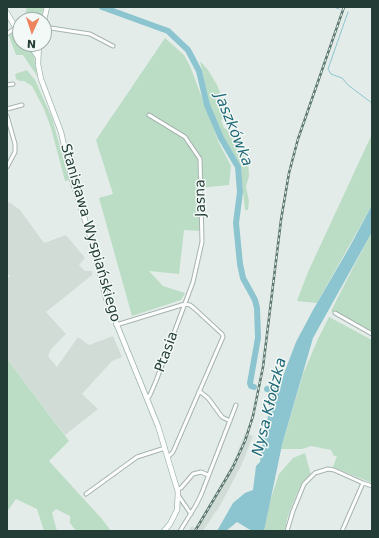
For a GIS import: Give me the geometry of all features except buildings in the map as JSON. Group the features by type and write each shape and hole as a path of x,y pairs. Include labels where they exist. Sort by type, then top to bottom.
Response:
{"main road":[{"path":"34,52 38,58"},
{"name":"Stanisława Wyspiańskiego","path":"38,52 38,58 43,86 59,126 71,176 94,249 106,298 158,426 178,492 178,506 174,518 164,531"}],"street":[{"path":"52,28 90,34 113,46"},
{"path":"7,85 13,84"},
{"path":"7,109 22,105"},
{"name":"Jasna","path":"149,115 186,137 200,159 202,242 193,282 185,304"},
{"path":"7,116 15,144 15,152 7,167"},
{"path":"116,325 185,304 190,305 195,309 222,334 223,337 173,452 168,457"},
{"name":"Ptasia","path":"147,399 156,381 185,304"},
{"path":"335,313 372,334"},
{"path":"199,391 208,398 222,417 230,421"},
{"path":"180,531 198,500 236,405"},
{"path":"86,494 137,457 165,448"},
{"path":"287,531 304,484 315,473 328,469 372,486"},
{"path":"191,514 178,492 193,474 201,472 208,475"},
{"path":"342,531 363,483"}],"shaded area":[{"path":"9,202 20,210 44,243 66,235 85,258 79,265 85,271 92,271 92,275 46,312 66,334 51,349 48,356 57,367 78,337 89,345 113,336 122,357 112,361 82,394 98,409 65,435 7,359 7,279 10,276 7,273 7,205"},
{"path":"245,433 253,436 241,466 217,511 203,531 188,531 192,526 195,528 223,481 236,456"}],"green space":[{"path":"27,7 44,7 42,12 26,12"},
{"path":"12,34 12,44 9,36"},
{"path":"165,38 184,55 190,66 219,143 231,166 229,185 199,188 200,231 184,230 179,274 149,271 163,286 185,293 181,300 132,316 99,198 113,194 96,140"},
{"path":"15,52 31,52 34,56 37,76 23,55 16,55"},
{"path":"200,61 208,70 217,85 225,107 228,109 229,116 221,120 224,128 231,132 242,147 248,161 249,176 246,187 249,201 248,210 245,210 239,164 219,130 210,106"},
{"path":"27,70 35,80 52,118 69,180 65,181 51,128 44,109 32,86 24,81 16,79 15,74"},
{"path":"372,134 372,205 317,303 297,301 308,272"},
{"path":"372,232 372,333 331,311"},
{"path":"329,317 372,340 372,483 333,467 337,456 334,456 331,450 311,446 302,449 281,449 303,374"},
{"path":"7,359 69,441 49,461 102,519 111,531 76,531 70,523 70,516 56,509 52,513 57,531 44,531 37,509 16,499 7,511"},
{"path":"305,453 311,475 302,483 295,498 287,519 285,531 264,531 270,501 279,474 293,458"}],"water":[{"path":"372,205 372,232 313,338 282,445 264,531 252,531 237,522 226,531 217,531 233,503 245,493 253,490 256,466 260,462 264,433 273,395 271,392 272,387 277,389 280,384 296,342"}],"waterway":[{"name":"Jaszkówka","path":"102,7 168,31 188,50 199,71 207,105 221,138 238,167 240,192 236,223 240,264 243,278 255,300 257,308 258,338 250,383 251,386 254,387"},
{"path":"334,7 339,9"},
{"path":"348,12 328,69 331,74 342,78 348,85 372,103"},
{"name":"Jaszkówka","path":"267,389 279,392"}],"railway":[{"path":"195,531 233,467 245,441 253,416 263,367 281,220 289,173 298,139 344,7"}],"water label":[{"name":"Nysa Kłodzka","path":"270,407"}]}
